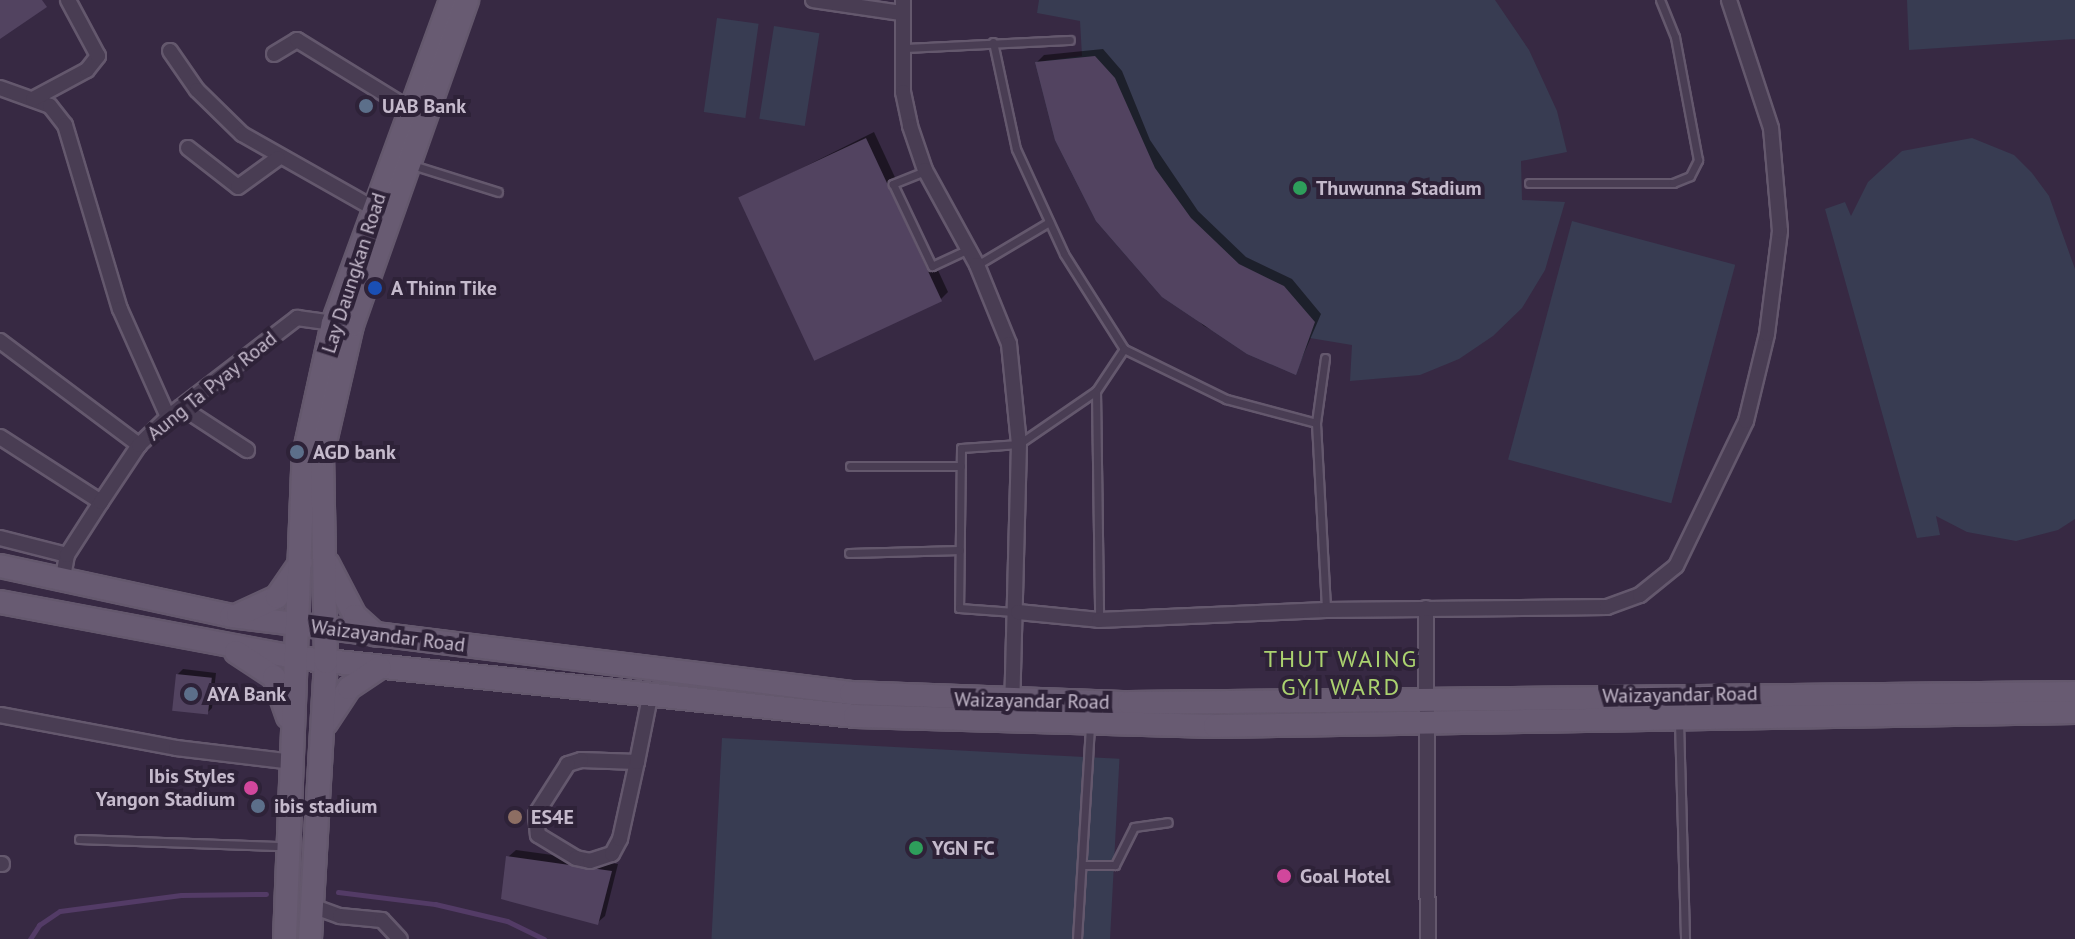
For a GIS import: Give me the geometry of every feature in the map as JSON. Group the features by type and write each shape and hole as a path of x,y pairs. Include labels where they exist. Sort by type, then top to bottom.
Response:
{"main road":[{"name":"Lay Daungkan Road","path":"285,939 304,455 373,208 402,162 411,110 456,9"},
{"name":"Lay Daungkan Road","path":"310,939 326,662 322,455 342,324 456,9"},
{"path":"325,558 355,616 376,635"},
{"path":"231,616 277,597 301,561"},
{"name":"Waizayandar Road","path":"0,566 62,583 231,616 1091,722 1215,726 1680,695 2075,693"},
{"name":"Waizayandar Road","path":"0,602 326,662 651,692 855,716 1012,711 1430,712 1679,721 2075,712"},
{"path":"224,645 274,677 285,695 294,755"},
{"path":"320,739 332,707 349,688 380,667"},
{"path":"1737,694 1737,720"}],"street":[{"path":"33,99 87,70 98,56 68,0"},
{"path":"813,0 902,6 903,92 925,170 977,265 1009,344 1019,444 1018,612 1012,711"},
{"path":"1018,612 1099,620 1326,610 1607,607 1640,595 1676,566 1714,495 1746,421 1767,334 1780,231 1771,128 1729,0"},
{"path":"274,54 297,40 411,110"},
{"path":"170,51 197,90 242,134 278,158 373,208"},
{"path":"0,88 50,106 65,125 120,309 168,417"},
{"path":"188,148 238,187 278,158"},
{"name":"Aung Ta Pyay Road","path":"62,583 67,555 139,445 168,417 297,318 342,324"},
{"path":"2,347 139,445"},
{"path":"181,407 247,450"},
{"path":"0,437 101,502"},
{"path":"0,538 67,555"},
{"path":"1426,608 1430,712 1428,939"},
{"path":"637,762 590,759 568,764 536,814 538,835 576,858 608,858 620,839 637,762 651,692"},
{"path":"0,715 176,748 294,755"},
{"path":"312,906 340,916 382,920 400,939"}],"lane":[{"path":"1529,183 1673,183 1690,176 1698,160 1675,37 1660,0"},
{"path":"902,48 1070,40"},
{"path":"993,42 1016,149 1049,222 1106,327 1124,349 1226,399 1316,423"},
{"path":"402,162 498,192"},
{"path":"925,170 893,184 932,266 968,249"},
{"path":"977,265 1049,222"},
{"path":"1018,612 959,608 961,448 1019,444 1096,391 1124,349"},
{"path":"1325,358 1316,423 1326,610"},
{"path":"1096,391 1099,620"},
{"path":"850,466 961,466"},
{"path":"849,553 960,550"},
{"path":"1680,695 1685,939"},
{"path":"1077,939 1091,722"},
{"path":"1082,865 1115,865 1134,827 1168,822"},
{"path":"79,839 289,847"}],"shaded area":[{"name":"Thuwunna Stadium","path":"1039,0 1495,0 1529,50 1557,111 1567,152 1521,161 1522,200 1565,202 1545,270 1522,308 1493,336 1459,359 1420,375 1350,381 1352,345 1310,338 1296,375 1247,354 1162,297 1096,221 1055,140 1035,62 1082,56 1080,21 1037,13"},
{"path":"1907,0 2075,0 2075,39 1909,50"},
{"path":"717,18 759,24 745,118 704,112"},
{"path":"774,26 819,33 805,126 759,119"},
{"path":"1972,138 2014,155 2032,173 2049,196 2075,269 2075,519 2058,530 2016,541 1967,532 1936,516 1940,535 1917,538 1825,209 1845,202 1851,216 1868,182 1902,151"},
{"path":"1572,221 1735,265 1671,503 1508,460"},
{"name":"YGN FC","path":"722,738 1119,759 1110,939 711,939"}],"building":[{"path":"0,0 42,0 47,7 0,39"},
{"path":"1095,56 1115,78 1155,168 1191,218 1239,264 1284,286 1315,322 1296,375 1247,354 1162,297 1096,221 1055,140 1035,62"},
{"path":"866,138 942,301 814,361 738,198"},
{"name":"AYA Bank","path":"176,674 212,678 208,715 172,711"},
{"path":"506,856 612,871 598,925 501,899"}],"waterway":[{"path":"338,892 435,904 507,921 544,939"},
{"path":"30,939 39,925 60,911 181,895 266,894"}],"place":[{"name":"UAB Bank","path":"366,106"},
{"name":"Thuwunna Stadium","path":"1300,188"},
{"name":"A Thinn Tike","path":"375,288"},
{"name":"AGD bank","path":"297,452"},
{"name":"AYA Bank","path":"191,694"},
{"name":"Ibis Styles Yangon Stadium","path":"251,788"},
{"name":"ibis stadium","path":"258,806"},
{"name":"ES4E","path":"515,817"},
{"name":"YGN FC","path":"916,848"},
{"name":"Goal Hotel","path":"1284,876"}],"district":[{"name":"THUT WAING GYI WARD","path":"1341,673"}]}
